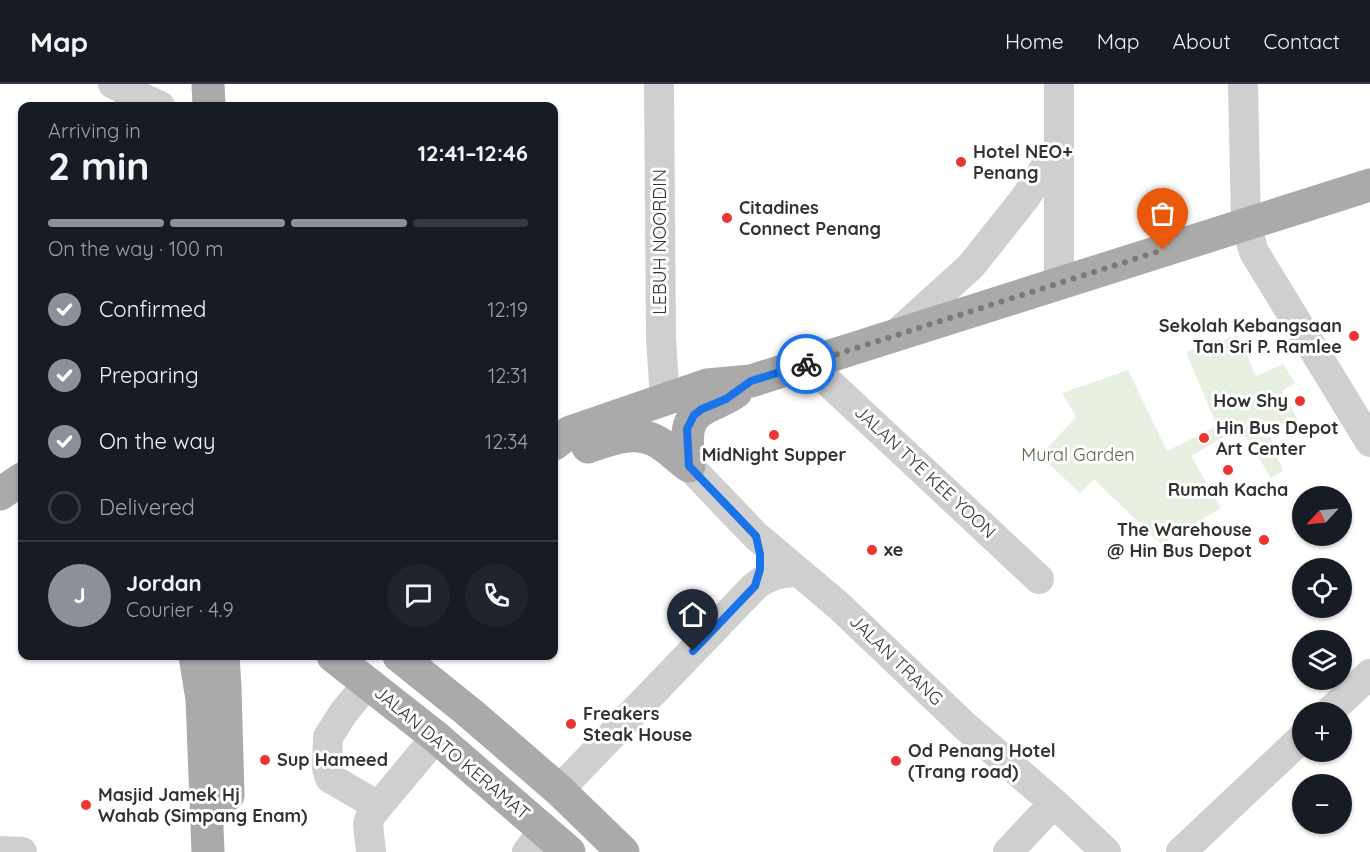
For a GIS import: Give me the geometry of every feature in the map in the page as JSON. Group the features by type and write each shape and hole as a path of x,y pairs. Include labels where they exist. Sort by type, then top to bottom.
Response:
{"main road":[{"path":"208,84 209,102"},
{"path":"558,441 570,432 707,385 751,381 814,362 1370,184"},
{"path":"689,466 687,429 694,415 726,399 751,381"},
{"path":"558,452 576,450 622,436 638,436 653,440 689,466"},
{"path":"0,495 18,482"},
{"path":"0,495 18,493"},
{"path":"0,495 18,502"},
{"path":"196,660 202,699 208,852"},
{"path":"223,660 230,852"},
{"name":"JALAN DATO KERAMAT","path":"338,660 436,737 536,841 569,852"},
{"path":"404,660 470,713 559,790 623,852"}],"street":[{"path":"113,84 151,102"},
{"name":"LEBUH NOORDIN","path":"659,84 661,338 665,399"},
{"path":"1059,84 1059,284"},
{"path":"1243,84 1246,224 1254,252 1370,442"},
{"path":"895,335 971,266 1024,198 1059,146"},
{"name":"JALAN TYE KEE YOON","path":"814,362 825,379 1039,579"},
{"name":"JALAN TRANG","path":"689,466 756,536 838,605 966,727 1054,803 1106,852"},
{"path":"755,586 760,569 760,554 756,536"},
{"path":"559,790 755,586 777,574 799,572"},
{"path":"1340,702 1370,674"},
{"path":"368,683 344,712 328,737 327,769 330,778 378,806"},
{"path":"371,852 368,824 371,815 436,737"},
{"path":"1182,852 1292,748"},
{"path":"1008,852 1054,803"},
{"path":"0,851 22,852"}],"green space":[{"name":"Mural Garden","path":"1238,335 1256,376 1283,364 1295,383 1282,391 1298,420 1268,431 1283,471 1271,478 1240,427 1191,456 1221,508 1161,544 1094,479 1080,493 1040,456 1076,417 1062,393 1128,370 1167,451 1217,426 1186,352"}],"way so far":[{"path":"806,364 1163,250"}],"place":[{"name":"Hotel NEO+ Penang","path":"961,162"},
{"name":"Citadines Connect Penang","path":"727,218"},
{"name":"Sekolah Kebangsaan Tan Sri P. Ramlee","path":"1354,336"},
{"name":"How Shy","path":"1300,401"},
{"name":"MidNight Supper","path":"774,435"},
{"name":"Hin Bus Depot Art Center","path":"1204,438"},
{"name":"Rumah Kacha","path":"1228,470"},
{"name":"The Warehouse @ Hin Bus Depot","path":"1264,540"},
{"name":"xe","path":"872,550"},
{"name":"Freakers Steak House","path":"571,724"},
{"name":"Sup Hameed","path":"265,760"},
{"name":"Od Penang Hotel (Trang road)","path":"896,761"},
{"name":"Masjid Jamek Hj Wahab (Simpang Enam)","path":"86,805"}],"route":[{"path":"693,651 755,586 760,569 760,554 756,536 689,466 687,429 690,421 702,409 726,399 751,381 806,364"}]}
